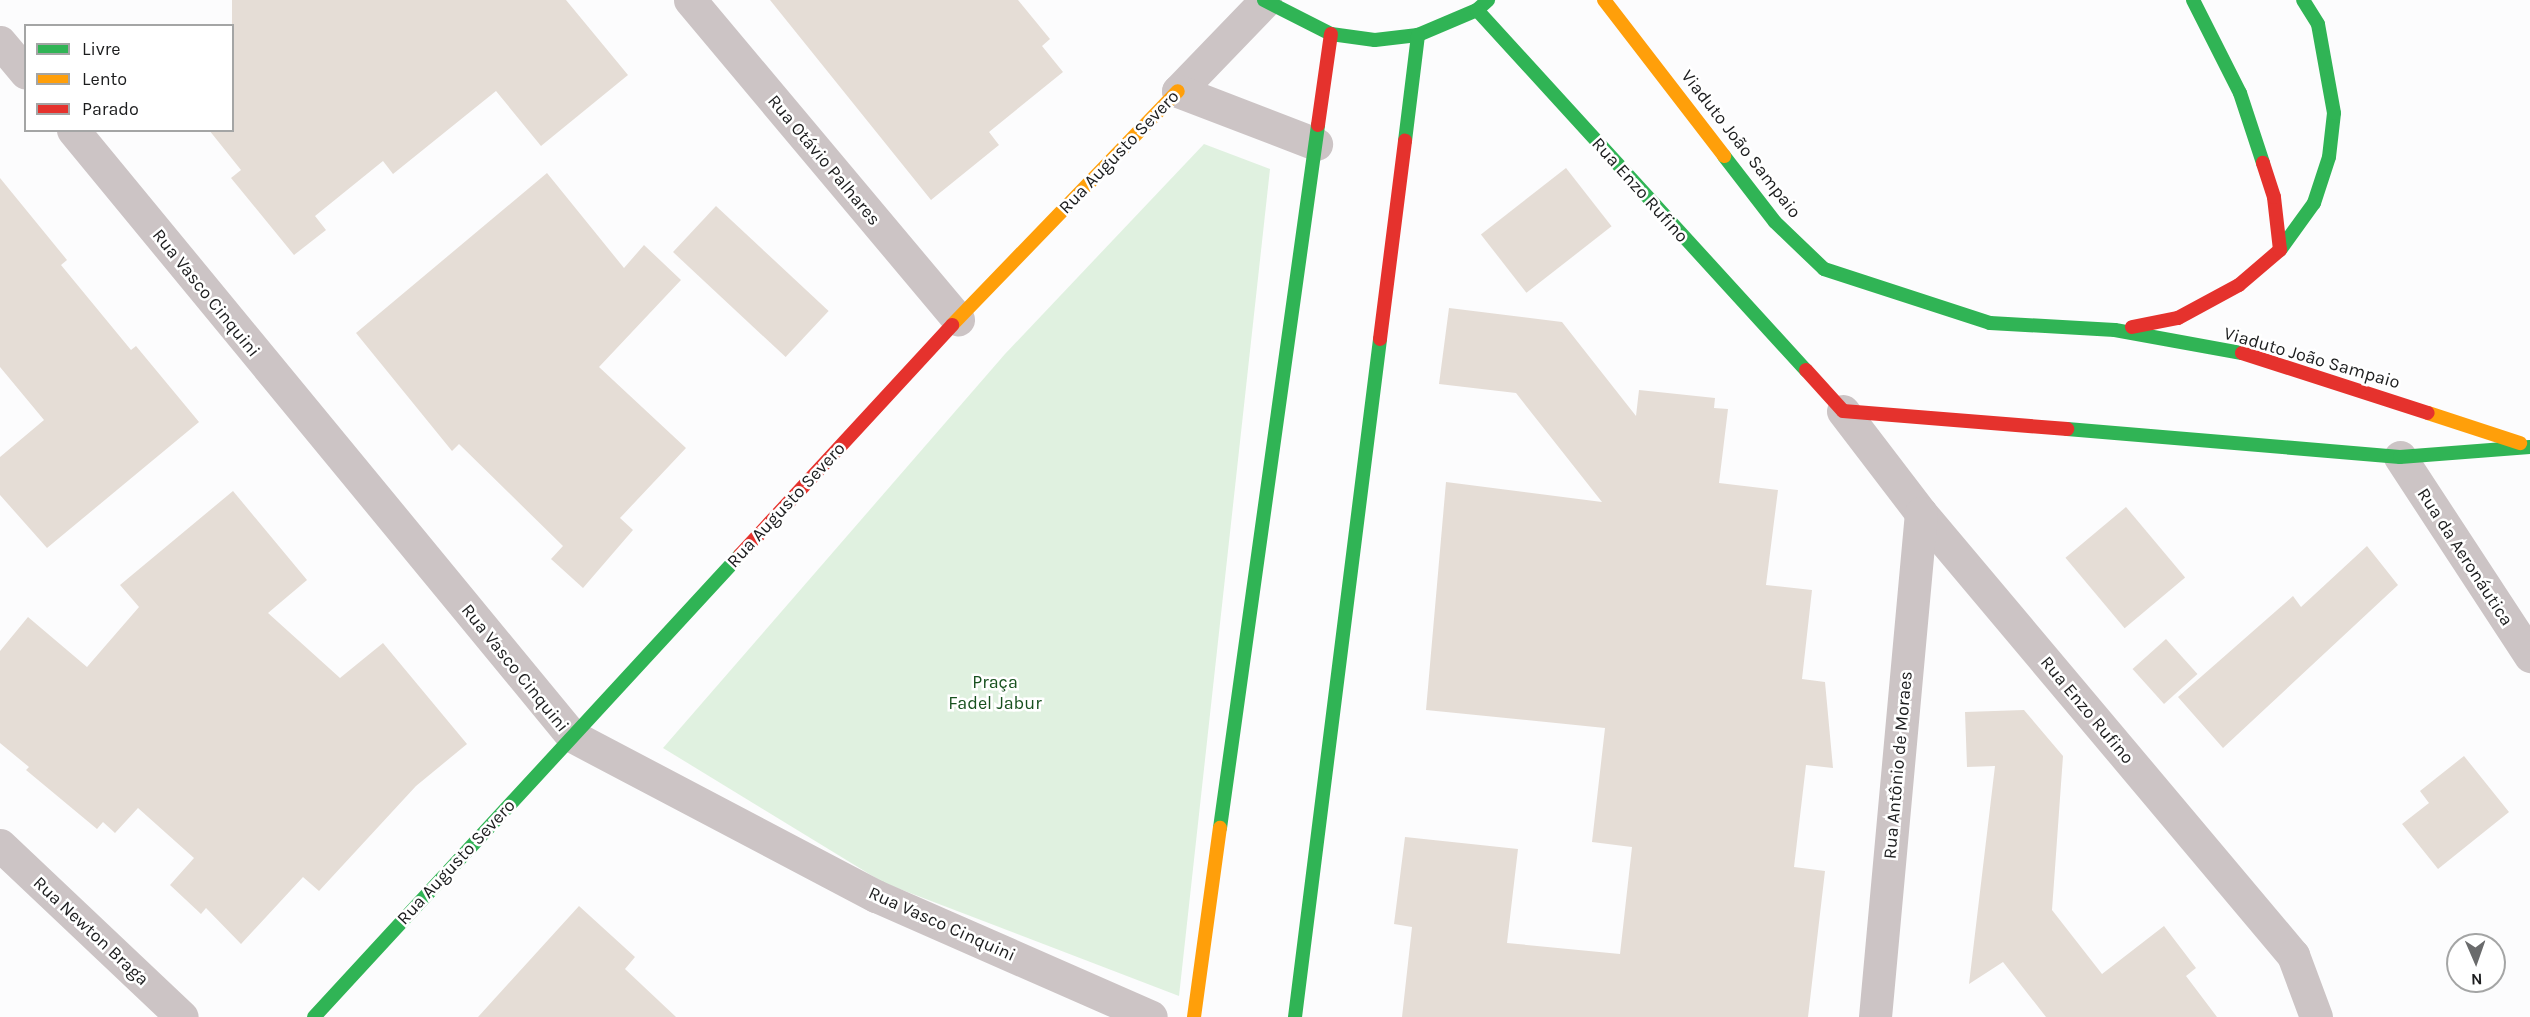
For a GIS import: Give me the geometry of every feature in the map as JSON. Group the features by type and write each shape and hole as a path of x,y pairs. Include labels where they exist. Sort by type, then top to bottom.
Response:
{"main road":[{"path":"1264,1 1331,34 1375,40 1418,35 1477,10 1488,0"},
{"name":"Viaduto João Sampaio","path":"1604,0 1775,222 1824,269 1990,323 2115,330 2251,355 2530,447"},
{"path":"2193,0 2240,93 2274,197 2280,250"},
{"path":"2115,330 2178,318 2239,285 2280,250 2314,203 2329,157 2334,113 2318,24 2303,0"},
{"name":"Rua Enzo Rufino","path":"1477,10 1843,411"},
{"path":"1194,1017 1331,34"},
{"path":"1295,1017 1418,35"},
{"name":"Rua Augusto Severo","path":"314,1017 958,319 1178,91"},
{"name":"Viaduto João Sampaio","path":"1843,411 2400,457 2530,447"}],"street":[{"name":"Rua Otávio Palhares","path":"690,0 958,319"},
{"name":"Rua Augusto Severo","path":"1178,91 1264,1"},
{"path":"0,42 24,71"},
{"path":"1178,91 1316,144"},
{"name":"Rua Vasco Cinquini","path":"75,132 572,736 876,896 1151,1017"},
{"name":"Rua Enzo Rufino","path":"1843,411 1921,513 2293,955 2316,1017"},
{"name":"Rua da Aeronáutica","path":"2400,457 2530,656"},
{"name":"Rua Antônio de Moraes","path":"1875,1017 1921,513"},
{"name":"Rua Newton Braga","path":"0,845 182,1017"}],"green space":[{"name":"Praça Fadel Jabur","path":"1204,144 1270,169 1179,996 884,883 663,748 1005,354"}],"building":[{"path":"232,0 566,0 628,75 541,146 496,91 393,174 383,161 315,216 326,230 294,255 231,178 241,170 211,132 234,132 234,24 232,24"},
{"path":"770,0 1018,0 1050,39 1042,46 1063,72 989,132 999,145 931,200"},
{"path":"1566,168 1612,226 1526,293 1481,234"},
{"path":"547,173 624,268 644,245 681,280 599,367 686,448 620,518 633,530 583,588 551,559 563,546 459,444 452,451 356,333"},
{"path":"0,178 67,260 61,265 131,350 136,346 199,422 47,548 0,495 0,457 44,420 0,367"},
{"path":"716,206 829,311 786,357 673,252"},
{"path":"1449,308 1562,322 1636,416 1639,390 1715,398 1714,408 1728,409 1719,483 1778,490 1766,585 1812,590 1802,679 1825,682 1833,768 1806,765 1794,867 1825,871 1808,1017 1402,1017 1412,927 1394,924 1405,837 1518,849 1507,943 1620,954 1632,847 1592,842 1605,728 1426,710 1446,482 1602,502 1516,393 1439,384"},
{"path":"233,491 307,580 268,613 340,678 383,643 467,744 416,786 319,891 303,877 241,944 206,908 201,914 170,885 194,858 138,808 115,833 103,822 97,829 26,770 29,767 0,743 0,651 28,617 87,667 139,607 120,585"},
{"path":"2126,507 2185,577 2125,628 2065,558"},
{"path":"2367,546 2398,585 2223,748 2178,697 2293,596 2301,607"},
{"path":"2166,639 2197,674 2164,704 2133,669"},
{"path":"2024,710 2063,756 2052,910 2102,974 2164,926 2196,968 2186,976 2217,1017 2046,1017 2003,962 1969,984 1995,766 1967,767 1965,712"},
{"path":"2464,756 2509,812 2438,869 2402,824 2429,803 2420,791"},
{"path":"579,906 635,957 625,969 676,1017 478,1017"}],"traffic: fast":[{"path":"1264,0 1331,34 1375,40 1418,35 1477,10 1488,0"},
{"path":"2193,0 2240,93 2263,163"},
{"path":"2280,250 2314,203 2329,157 2334,113 2318,24 2303,0"},
{"path":"1477,10 1806,370"},
{"path":"1405,141 1418,35"},
{"path":"1220,828 1318,125"},
{"path":"1724,156 1775,222 1824,269 1990,323 2115,330 2242,353"},
{"path":"1295,1017 1380,339"},
{"path":"2067,429 2400,457 2530,447"},
{"path":"314,1017 740,555"}],"traffic: slow":[{"path":"1604,0 1724,156"},
{"path":"952,325 1178,91"},
{"path":"2428,413 2520,443"},
{"path":"1194,1017 1220,828"}],"traffic: jam":[{"path":"1318,125 1331,34"},
{"path":"1380,339 1405,141"},
{"path":"2132,327 2178,318 2239,285 2280,250 2274,197 2263,163"},
{"path":"740,555 952,325"},
{"path":"2242,353 2428,413"},
{"path":"1806,370 1843,411 2067,429"}]}
